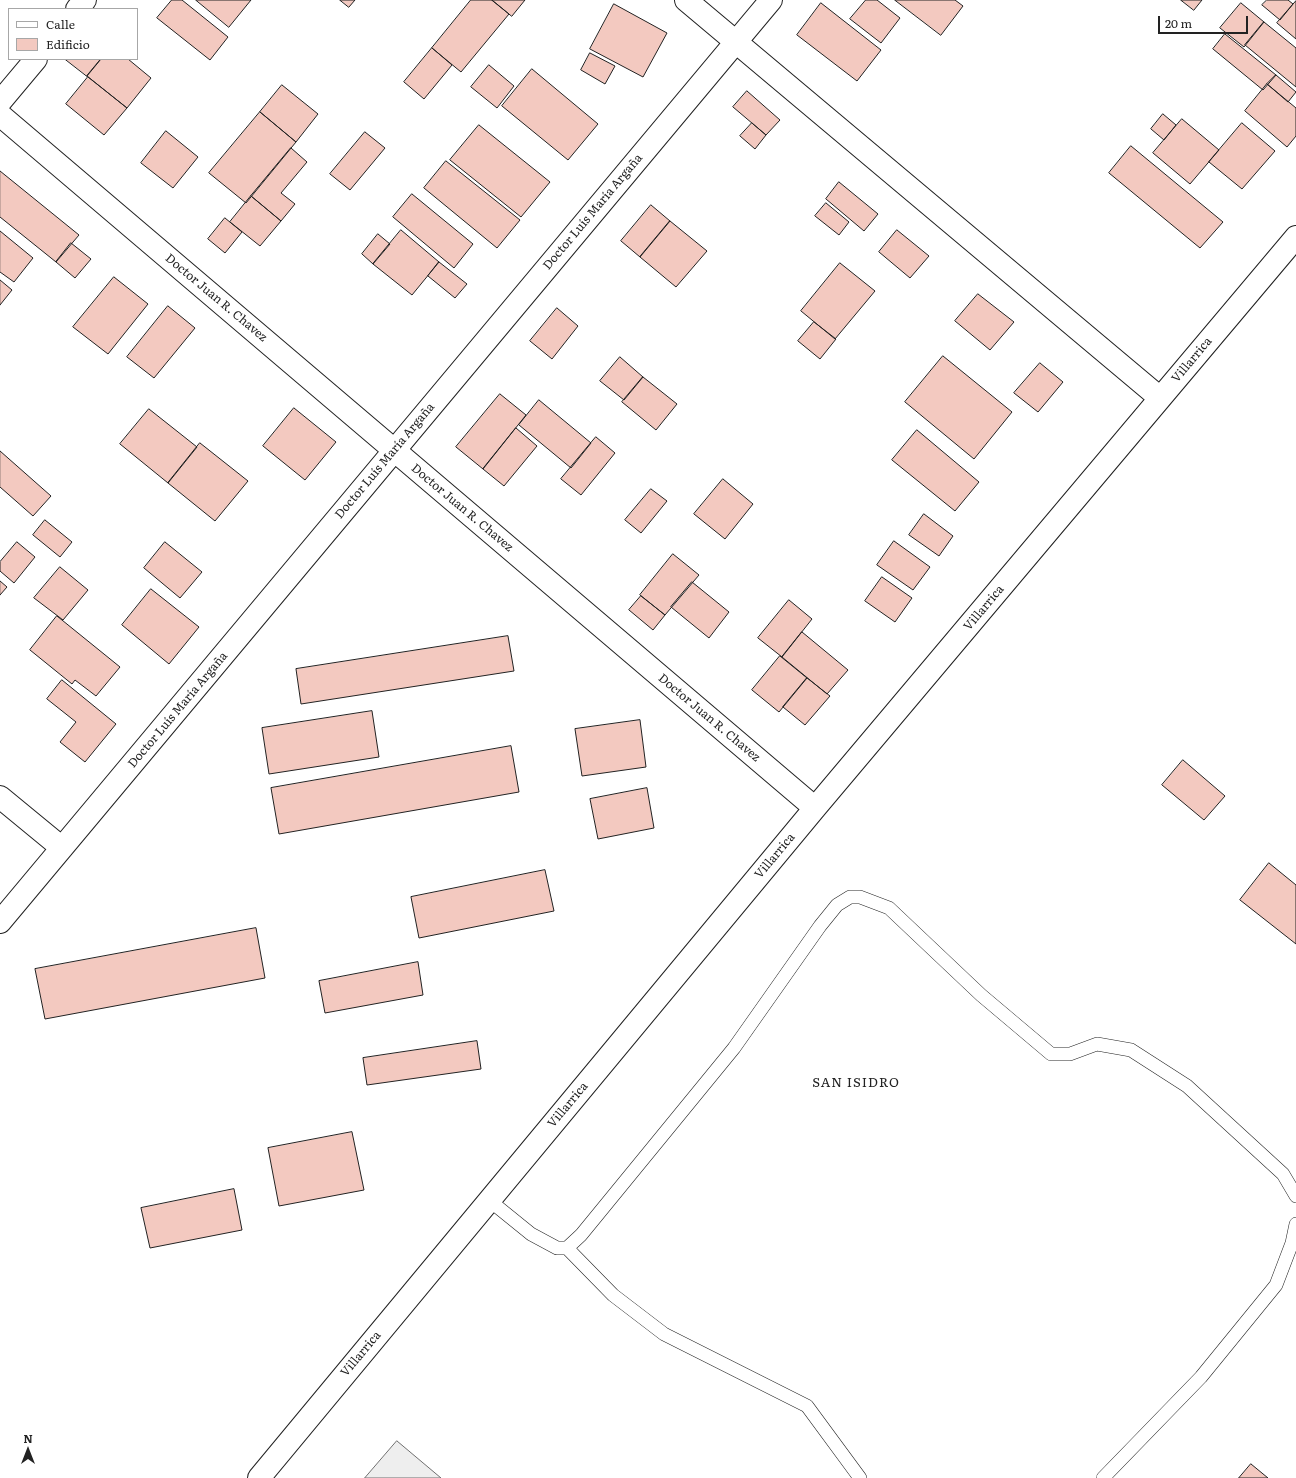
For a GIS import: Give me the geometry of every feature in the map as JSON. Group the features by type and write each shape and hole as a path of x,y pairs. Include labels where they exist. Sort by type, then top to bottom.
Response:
{"street":[{"path":"79,8 85,0"},
{"path":"686,0 1160,398"},
{"name":"Doctor Luís María Argaña","path":"0,922 771,0"},
{"path":"0,102 35,60"},
{"name":"Doctor Juan R. Chavez","path":"0,115 815,808"},
{"name":"Villarrica","path":"259,1478 815,808 1296,237"},
{"path":"0,796 62,848"}],"lane":[{"path":"489,1200 531,1234 557,1248 567,1248 581,1235 734,1048 820,926 837,905 850,897 860,897 889,908 981,995 1051,1054 1070,1054 1097,1044 1131,1050 1188,1086 1283,1174 1296,1196"},
{"path":"1103,1478 1201,1377 1276,1285 1292,1243 1296,1224"},
{"path":"567,1248 613,1295 664,1334 807,1406 860,1478"}],"shaded area":[{"path":"397,1441 441,1478 365,1478"}],"building":[{"path":"172,0 182,0 228,37 210,60 157,18"},
{"path":"196,0 251,0 229,27"},
{"path":"340,0 355,0 349,7"},
{"path":"471,0 492,0 509,14 461,72 432,48"},
{"path":"492,0 525,0 512,16"},
{"path":"866,0 877,0 900,18 881,43 850,19"},
{"path":"895,0 955,0 963,6 941,35"},
{"path":"1181,0 1202,0 1194,10"},
{"path":"1267,0 1288,0 1293,4 1280,20 1262,5"},
{"path":"1296,1 1296,39 1277,23"},
{"path":"821,3 881,50 857,81 797,35"},
{"path":"1241,3 1264,22 1244,47 1220,28"},
{"path":"614,4 667,33 643,77 590,49"},
{"path":"1264,22 1296,48 1296,87 1245,45"},
{"path":"1225,34 1276,75 1263,90 1213,49"},
{"path":"432,48 452,65 424,99 404,82"},
{"path":"590,53 615,66 605,84 581,70"},
{"path":"66,60 100,60 87,76"},
{"path":"100,60 129,60 151,78 127,108 87,76"},
{"path":"489,65 514,86 497,108 471,87"},
{"path":"532,69 598,124 568,160 502,106"},
{"path":"1276,75 1296,92 1288,102 1267,84"},
{"path":"88,77 127,108 104,135 66,104"},
{"path":"1267,84 1296,108 1296,136 1287,147 1245,111"},
{"path":"282,85 318,114 296,142 260,112"},
{"path":"747,91 780,120 766,135 733,107"},
{"path":"260,112 296,142 246,203 209,173"},
{"path":"1163,114 1176,125 1164,140 1151,129"},
{"path":"1182,119 1219,150 1190,184 1153,153"},
{"path":"752,123 766,135 755,149 740,136"},
{"path":"1242,123 1275,151 1242,189 1209,162"},
{"path":"479,125 550,182 521,217 450,160"},
{"path":"166,131 198,157 173,188 141,163"},
{"path":"365,132 385,148 350,190 330,174"},
{"path":"1131,146 1223,222 1200,248 1109,173"},
{"path":"291,148 307,162 281,193 295,204 281,221 251,196"},
{"path":"446,161 520,220 497,248 424,188"},
{"path":"0,171 79,235 56,262 0,217"},
{"path":"839,182 878,214 864,231 826,199"},
{"path":"412,194 473,244 454,268 393,217"},
{"path":"251,196 281,221 260,246 230,222"},
{"path":"826,203 849,222 839,235 815,216"},
{"path":"651,205 670,221 640,257 621,241"},
{"path":"225,218 242,232 225,253 208,239"},
{"path":"670,221 707,251 676,287 640,257"},
{"path":"401,230 439,262 412,295 373,264"},
{"path":"897,230 929,256 910,278 879,252"},
{"path":"0,231 33,258 14,282 0,272"},
{"path":"378,234 390,244 373,264 362,254"},
{"path":"71,243 91,259 75,278 56,262"},
{"path":"439,262 467,284 455,298 428,276"},
{"path":"840,263 875,291 835,339 801,311"},
{"path":"114,277 148,304 108,354 73,327"},
{"path":"0,280 12,290 0,305"},
{"path":"978,294 1014,322 990,350 955,321"},
{"path":"168,306 195,328 154,378 127,357"},
{"path":"557,308 578,326 552,359 530,341"},
{"path":"814,322 836,339 820,359 798,341"},
{"path":"943,356 1012,412 974,459 905,402"},
{"path":"620,357 643,377 624,400 600,381"},
{"path":"1040,363 1063,382 1038,412 1014,393"},
{"path":"643,377 677,404 656,430 622,402"},
{"path":"500,394 526,415 483,469 456,447"},
{"path":"539,400 591,443 571,468 519,425"},
{"path":"294,408 336,442 305,480 263,446"},
{"path":"149,409 197,447 168,483 120,444"},
{"path":"516,428 537,446 504,486 483,469"},
{"path":"917,430 979,482 955,511 892,460"},
{"path":"596,437 615,453 581,495 561,479"},
{"path":"200,443 248,481 215,521 168,483"},
{"path":"0,451 51,496 33,516 0,487"},
{"path":"723,479 753,504 725,539 694,514"},
{"path":"651,489 667,501 641,533 625,520"},
{"path":"924,514 953,536 939,556 909,535"},
{"path":"45,520 72,542 60,557 33,535"},
{"path":"894,541 930,567 913,590 877,565"},
{"path":"17,542 35,557 14,583 0,571 0,562"},
{"path":"165,542 202,572 180,598 144,568"},
{"path":"673,554 699,575 665,615 640,595"},
{"path":"60,567 88,590 63,620 34,598"},
{"path":"882,577 912,598 895,622 865,601"},
{"path":"0,581 7,587 0,595"},
{"path":"692,582 729,612 709,638 671,607"},
{"path":"151,589 199,627 169,664 122,625"},
{"path":"641,596 665,615 653,630 629,610"},
{"path":"789,600 812,619 782,657 758,638"},
{"path":"57,616 120,667 96,696 75,680 72,684 30,650"},
{"path":"802,632 848,670 827,694 782,657"},
{"path":"508,636 514,671 301,704 296,669"},
{"path":"780,656 807,678 779,712 752,690"},
{"path":"807,678 830,696 805,725 783,707"},
{"path":"62,680 116,724 85,762 60,742 76,722 47,699"},
{"path":"372,711 379,757 269,774 262,728"},
{"path":"640,720 646,767 582,776 575,729"},
{"path":"511,746 519,792 279,834 271,788"},
{"path":"1183,760 1225,796 1204,820 1162,785"},
{"path":"647,788 654,828 598,839 590,799"},
{"path":"1269,863 1296,885 1296,944 1240,900"},
{"path":"545,870 554,911 419,938 411,897"},
{"path":"256,928 265,978 45,1019 35,969"},
{"path":"418,962 423,995 325,1013 319,981"},
{"path":"477,1041 481,1069 367,1085 363,1058"},
{"path":"352,1132 364,1190 279,1206 268,1148"},
{"path":"234,1189 242,1230 150,1248 141,1208"},
{"path":"1251,1464 1268,1478 1239,1478"}],"district":[{"name":"SAN ISIDRO","path":"856,1083"}]}
